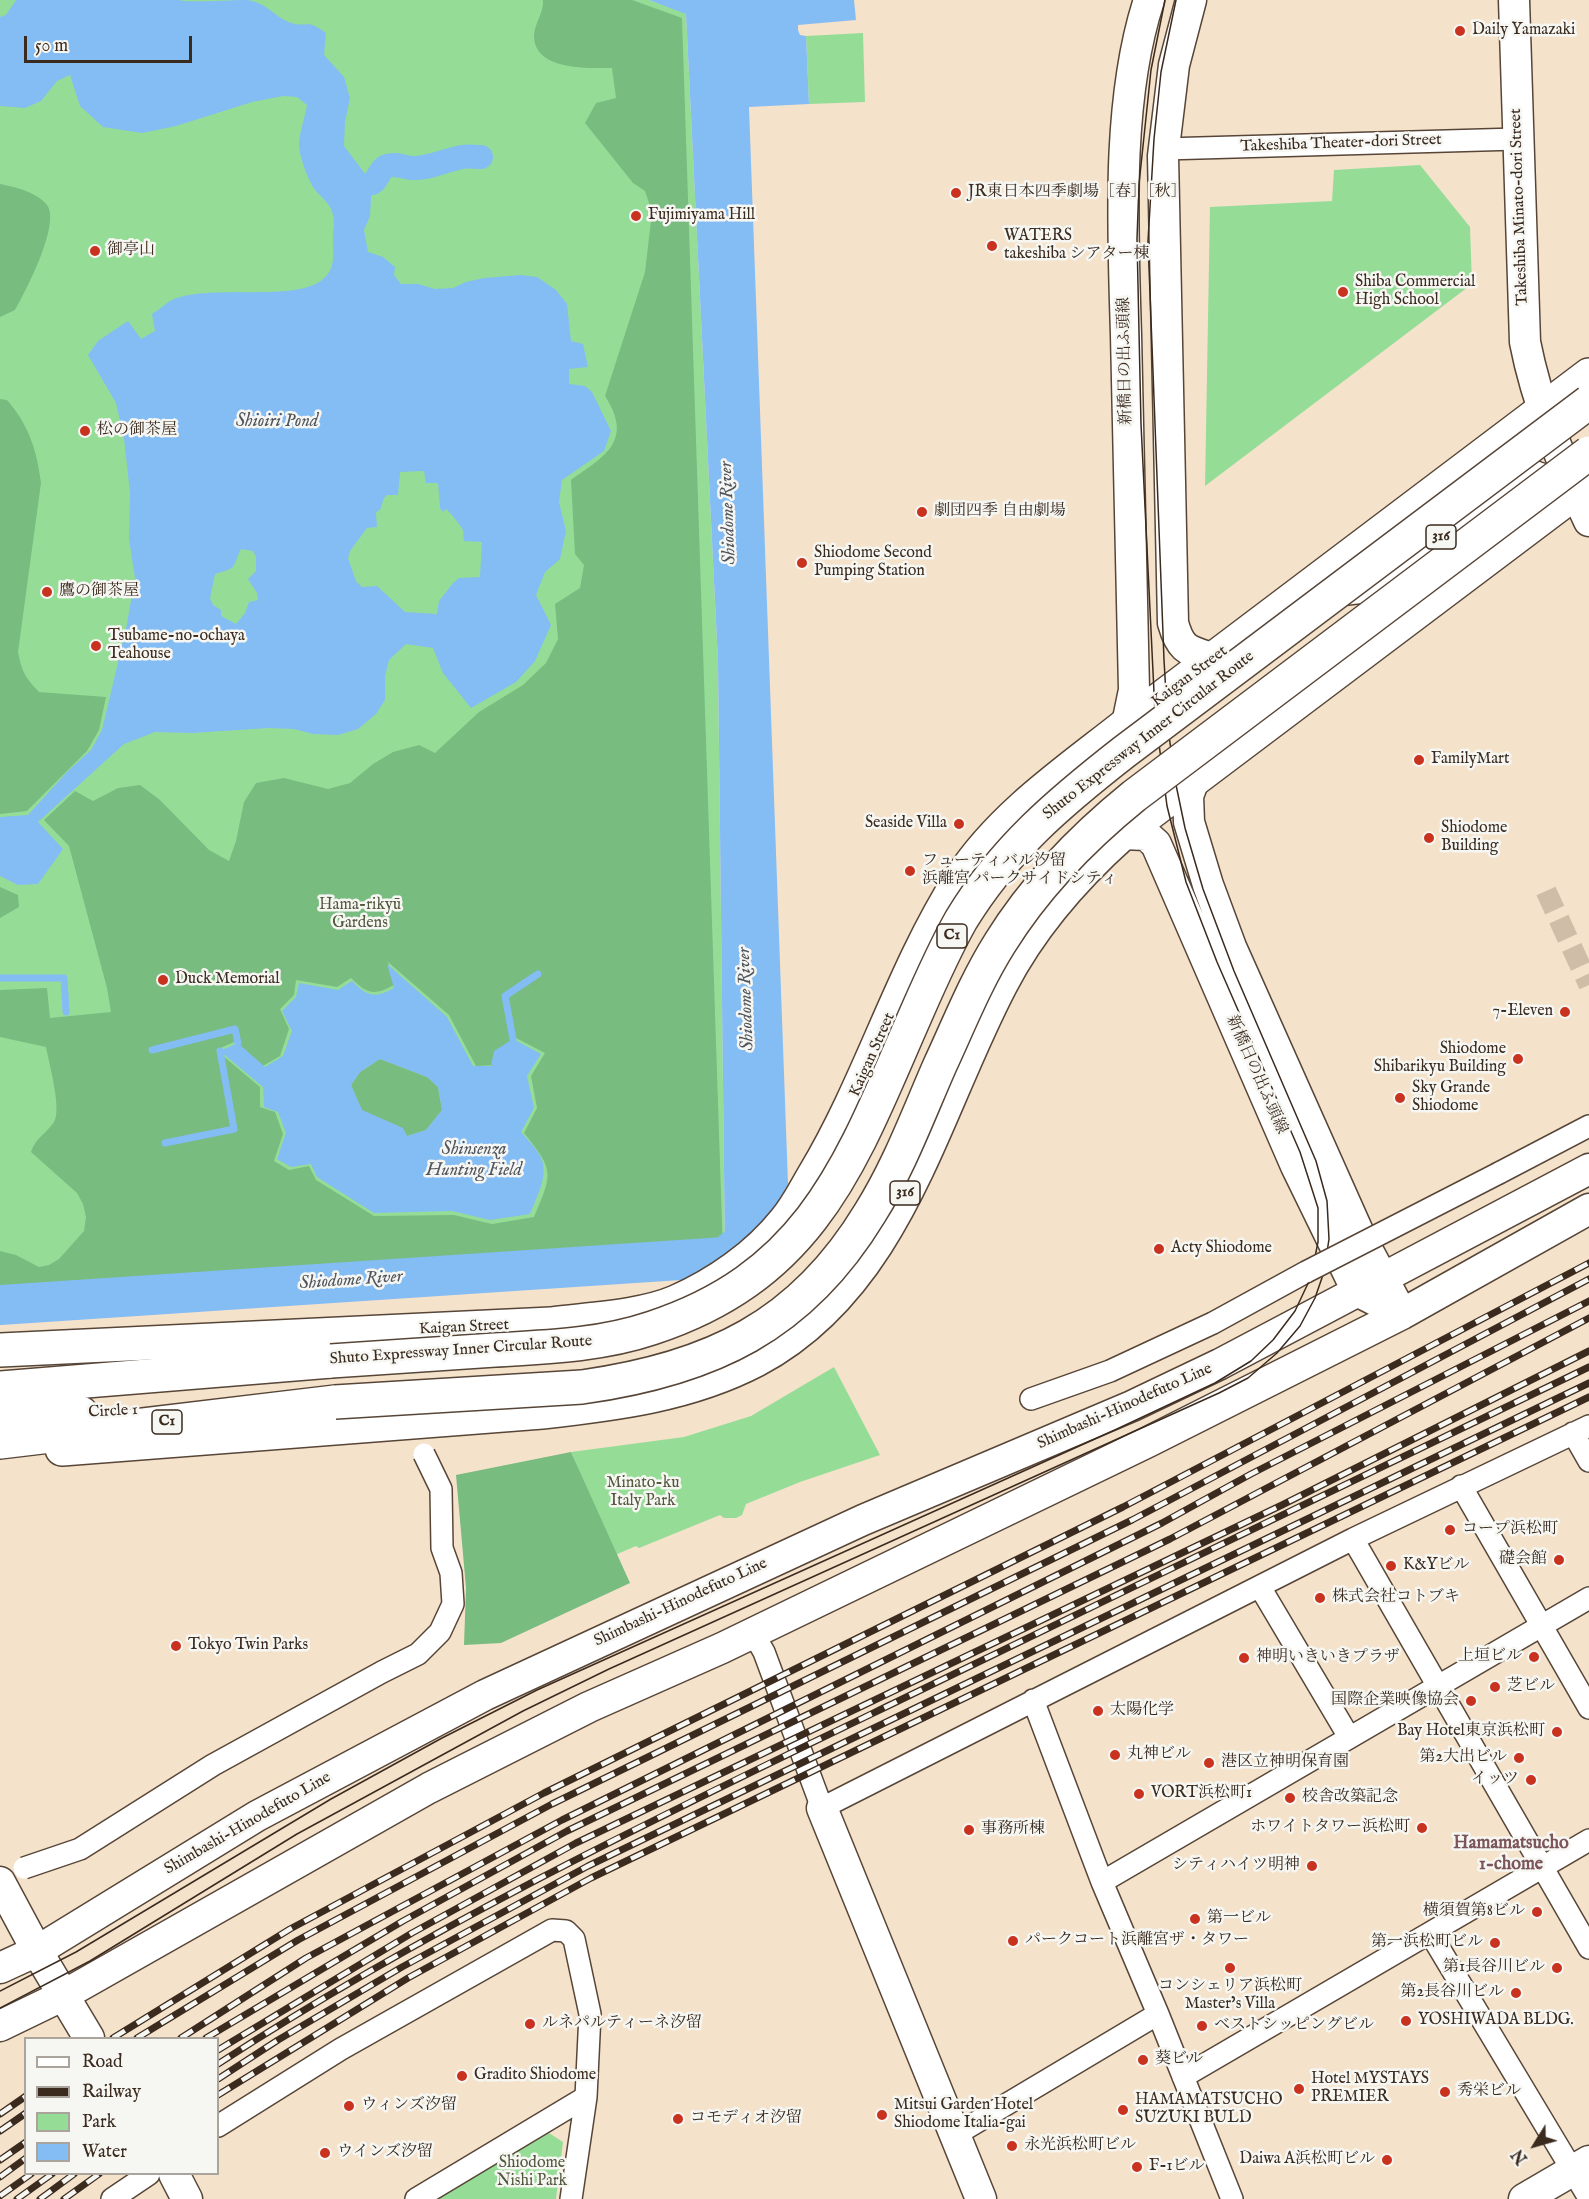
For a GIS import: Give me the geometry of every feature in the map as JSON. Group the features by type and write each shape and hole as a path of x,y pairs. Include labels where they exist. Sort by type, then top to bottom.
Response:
{"main road":[{"name":"新橋日の出ふ頭線","path":"1127,724 1134,690 1123,219 1128,106 1137,50 1149,0"},
{"path":"1191,0 1174,65 1164,149 1173,623 1177,638 1185,649 1214,659"},
{"name":"Takeshiba Minato-dori Street","path":"1514,0 1525,342 1530,371 1542,411 1582,487 1589,521"},
{"name":"Kaigan Street","path":"0,1350 551,1324 611,1317 675,1302 720,1278 746,1260 785,1221 800,1200 842,1128 922,945 963,876 987,845 1015,816 1073,766 1589,375"},
{"name":"Shuto Expressway Inner Circular Route","path":"0,1388 331,1361 561,1346 626,1335 668,1322 709,1305 779,1255 808,1224 840,1177 858,1145 950,941 981,890 1004,859 1030,831 1060,803 1124,752 1589,402"},
{"path":"1542,411 1589,426"},
{"name":"C1","path":"0,1442 335,1402 582,1387 623,1381 664,1372 710,1356 734,1345 775,1320 812,1289 830,1269 871,1213 893,1170 982,974 1037,888 1058,864 1134,796 1589,453"},
{"name":"316","path":"1299,593 1381,584 1523,474 1582,487"},
{"name":"316","path":"0,1454 596,1406 670,1393 700,1384 756,1360 781,1345 826,1308 877,1243 913,1178 987,1012 1012,964 1054,902 1096,857 1195,777 1582,487"},
{"name":"新橋日の出ふ頭線","path":"1195,777 1188,796 1189,822 1208,885 1227,937 1360,1236 1369,1284"},
{"name":"新橋日の出ふ頭線","path":"1122,834 1146,835 1156,844 1296,1166 1369,1284"},
{"name":"Shimbashi-Hinodefuto Line","path":"0,1968 37,1951 257,1816 485,1695 863,1520 1132,1406 1220,1364 1589,1169"},
{"path":"0,2026 62,1995 429,1788 589,1707 753,1633 1138,1447 1401,1314 1589,1209"},
{"path":"1369,1284 1401,1314"},
{"name":"C1","path":"0,1365 331,1361"},
{"name":"Circle 1","path":"0,1417 335,1402"},
{"path":"822,1808 955,2135 977,2198"},
{"path":"0,1882 62,1995 88,2037"},
{"path":"1524,2199 1581,2166"},
{"path":"175,2175 187,2199"}],"street":[{"name":"Takeshiba Theater-dori Street","path":"1164,149 1517,139"},
{"path":"1031,1399 1110,1371 1213,1323 1324,1262 1589,1126"},
{"path":"753,1633 764,1652 822,1808 1353,1539 1581,1430 1589,1461"},
{"path":"0,1882 24,1868 80,1849 213,1765 418,1654 440,1632 453,1604 451,1573 442,1548 441,1489 424,1454"},
{"path":"1461,1486 1589,1708"},
{"path":"1353,1539 1589,1948"},
{"path":"1260,1587 1349,1737"},
{"path":"1102,1882 1589,1598"},
{"path":"1033,1700 1102,1882 1232,2199"},
{"path":"1183,2077 1589,1840"},
{"path":"219,2125 341,2049 552,1930 566,1931 574,1939 590,2014 586,2097 571,2199"},
{"path":"1430,1933 1581,2166 1589,2198"},
{"path":"955,2135 1158,2014"},
{"path":"416,2199 586,2097"},
{"path":"112,2199 140,2180"}],"green space":[{"name":"Hama-rikyū Gardens","path":"0,0 649,0 686,13 718,662 725,1254 0,1301"},
{"path":"543,0 632,0 682,18 723,1253 0,1301 0,1251 16,1255 39,1267 49,1265 59,1259 84,1231 86,1217 77,1193 31,1152 35,1143 54,1122 57,1107 54,1086 46,1047 0,1037 0,990 47,988 50,1018 111,1012 107,988 69,846 44,820 75,791 93,801 118,788 140,785 160,800 209,850 229,861 236,841 244,802 256,783 284,778 328,789 350,783 373,764 393,752 419,745 435,753 479,712 523,685 546,663 558,639 555,604 580,588 584,565 575,554 571,480 604,455 612,446 616,436 617,425 605,396 645,272 652,212 645,191 633,183 585,123 596,103 616,98 612,68 564,65 543,56 536,47 534,36","holes":["388,962 449,1015 476,1066 494,1065 497,1050 516,1038 545,1053 531,1076 537,1108 524,1133 541,1156 547,1172 545,1191 534,1217 492,1224 454,1215 374,1216 316,1180 309,1166 289,1170 274,1161 283,1134 275,1112 260,1107 260,1087 216,1050 234,1042 261,1067 280,1056 289,1029 280,1009 294,995 296,980 337,987 351,978 366,990 376,992 394,985"]},
{"path":"863,33 865,102 809,104 806,36"},
{"path":"1420,165 1470,227 1472,284 1205,486 1210,207 1332,201 1334,170"},
{"path":"0,184 32,193 43,200 50,214 46,241 27,288 15,310 0,317"},
{"path":"0,399 7,400 15,409 31,439 41,483 18,652 23,669 27,678 39,692 106,697 99,730 87,751 27,811 0,814"},
{"path":"0,887 18,895 19,907 0,918"},
{"path":"380,1059 427,1077 438,1087 442,1110 426,1130 407,1136 402,1128 362,1111 351,1085 360,1072"},
{"name":"Minato-ku Italy Park","path":"834,1367 880,1455 800,1482 746,1504 742,1515 736,1518 724,1518 720,1515 639,1548 636,1546 615,1555 571,1452 684,1437 751,1416"},
{"path":"571,1452 630,1583 501,1643 464,1645 466,1588 456,1475"},
{"name":"Shiodome Nishi Park","path":"549,2133 563,2142 556,2199 434,2199"}],"water":[{"name":"Shioiri Pond","path":"16,0 245,0 259,3 291,23 319,28 326,33 324,55 344,77 350,98 345,122 344,146 372,183 370,216 364,230 368,252 383,257 395,267 394,275 401,284 418,284 435,289 453,288 484,278 520,275 537,277 556,290 567,304 571,341 583,344 588,367 569,369 569,384 585,386 592,392 611,431 604,451 562,480 559,502 566,531 560,559 545,572 536,595 551,625 535,661 516,682 471,708 443,673 433,648 406,644 389,660 385,676 385,700 376,714 358,729 338,735 269,728 192,733 155,732 124,744 38,822 63,849 38,884 18,885 0,876 0,817 28,815 68,771 91,750 102,730 126,629 135,578 129,539 130,493 124,438 116,403 88,355 98,341 128,321 141,339 155,331 152,314 174,299 210,293 292,290 309,287 322,280 332,267 334,221 330,206 313,187 299,150 307,105 297,97 283,96 252,102 176,126 142,133 103,127 80,106 70,75 57,81 41,101 25,108 0,106 0,17 6,15","holes":["424,471 426,483 438,483 440,508 443,512 446,509 460,525 464,541 482,542 480,577 459,578 453,583 439,601 437,614 405,612 377,586 362,587 356,581 348,558 350,551 367,528 377,527 376,512 380,510 384,498 387,495 398,495 400,472","241,549 253,551 256,557 256,571 248,579 257,593 258,600 249,602 245,613 236,624 221,616 221,610 213,605 210,598 215,574 233,566"]},
{"path":"649,0 854,0 856,20 798,25 800,35 806,36 809,104 749,107 788,1184 767,1221 725,1254 718,662 686,14"},
{"name":"Shinsenza Hunting Field","path":"387,964 447,1017 473,1066 491,1066 494,1051 513,1039 541,1054 527,1076 534,1108 521,1132 539,1154 544,1168 542,1184 530,1214 490,1220 452,1211 374,1213 317,1177 311,1164 291,1167 277,1159 286,1133 278,1112 264,1107 263,1087 220,1051 238,1043 265,1067 283,1056 292,1031 282,1011 296,997 299,983 338,990 352,981 367,993 376,995 394,988","holes":["380,1059 427,1077 438,1087 442,1110 426,1130 407,1136 403,1128 362,1110 351,1085 360,1072"]}],"waterway":[{"path":"372,183 382,169 390,165 418,168 462,157 481,157"},
{"path":"513,1039 505,996 538,974"},
{"path":"0,978 64,978 66,1012"},
{"path":"152,1050 235,1029 238,1043"},
{"path":"165,1143 234,1129 220,1051"},
{"name":"Shiodome River","path":"0,1305 725,1257 756,1232 756,1219"}],"tunnel":[{"path":"1546,891 1589,985"}],"tram line":[{"path":"0,1991 76,1952 331,1799 442,1738 537,1690 1215,1383 1251,1361 1273,1340 1295,1311 1311,1277 1318,1242 1318,1208 1300,1152 1217,962 1186,882 1167,806 1155,713 1141,424 1137,239 1139,184 1151,70 1165,0"},
{"path":"0,2008 90,1961 297,1834 523,1711 609,1669 1248,1378 1277,1353 1300,1326 1315,1298 1324,1272 1329,1239 1327,1201 1316,1161 1234,971 1203,889 1185,828 1175,780 1168,728 1148,241 1154,139 1161,72 1176,0"}],"railway":[{"path":"115,2037 290,1929 544,1793 1123,1507 1589,1263"},
{"path":"139,2037 298,1940 552,1804 1132,1520 1589,1279"},
{"path":"183,2037 306,1958 562,1820 1162,1523 1251,1474 1589,1301"},
{"path":"208,2037 403,1921 567,1831 1170,1539 1589,1318"},
{"path":"219,2049 412,1933 576,1843 1282,1505 1589,1351"},
{"path":"219,2063 381,1965 465,1918 634,1830 1589,1367"},
{"path":"219,2078 278,2040 402,1967 588,1866 1589,1383"},
{"path":"219,2094 408,1978 591,1878 1589,1397"},
{"path":"0,2114 24,2097"},
{"path":"0,2131 24,2114"},
{"path":"0,2160 24,2143"},
{"path":"0,2177 24,2159"},
{"path":"0,2196 30,2175"},
{"path":"17,2199 51,2175"},
{"path":"40,2199 73,2175"},
{"path":"64,2199 98,2175"}],"place":[{"name":"Daily Yamazaki","path":"1460,31"},
{"name":"JR東日本四季劇場［春］［秋］","path":"956,193"},
{"name":"Fujimiyama Hill","path":"636,216"},
{"name":"WATERS takeshiba シアター棟","path":"992,246"},
{"name":"御亭山","path":"95,251"},
{"name":"Shiba Commercial High School","path":"1343,292"},
{"name":"松の御茶屋","path":"85,431"},
{"name":"劇団四季 自由劇場","path":"922,512"},
{"name":"Shiodome Second Pumping Station","path":"802,563"},
{"name":"鷹の御茶屋","path":"47,592"},
{"name":"Tsubame-no-ochaya Teahouse","path":"96,646"},
{"name":"FamilyMart","path":"1419,760"},
{"name":"Seaside Villa","path":"959,824"},
{"name":"Shiodome Building","path":"1429,838"},
{"name":"フューティバル汐留 浜離宮 パークサイドシティ","path":"910,871"},
{"name":"Duck Memorial","path":"163,980"},
{"name":"7-Eleven","path":"1565,1012"},
{"name":"Shiodome Shibarikyu Building","path":"1518,1059"},
{"name":"Sky Grande Shiodome","path":"1400,1098"},
{"name":"Acty Shiodome","path":"1159,1249"},
{"name":"コープ浜松町","path":"1450,1530"},
{"name":"礎会館","path":"1559,1560"},
{"name":"K&Yビル","path":"1391,1566"},
{"name":"株式会社コトブキ","path":"1320,1598"},
{"name":"Tokyo Twin Parks","path":"176,1646"},
{"name":"上垣ビル","path":"1534,1657"},
{"name":"神明いきいきプラザ","path":"1244,1658"},
{"name":"芝ビル","path":"1495,1687"},
{"name":"国際企業映像協会","path":"1471,1701"},
{"name":"太陽化学","path":"1098,1711"},
{"name":"Bay Hotel東京浜松町","path":"1557,1732"},
{"name":"丸神ビル","path":"1115,1755"},
{"name":"第2大出ビル","path":"1519,1758"},
{"name":"港区立神明保育園","path":"1209,1763"},
{"name":"イッツ","path":"1531,1780"},
{"name":"VORT浜松町1","path":"1139,1794"},
{"name":"校舎改築記念","path":"1290,1798"},
{"name":"ホワイトタワー浜松町","path":"1422,1828"},
{"name":"事務所棟","path":"969,1830"},
{"name":"シティハイツ明神","path":"1312,1866"},
{"name":"横須賀第8ビル","path":"1537,1912"},
{"name":"第一ビル","path":"1195,1919"},
{"name":"パークコート浜離宮ザ・タワー","path":"1013,1941"},
{"name":"第一浜松町ビル","path":"1495,1943"},
{"name":"コンシェリア浜松町 Master’s Villa","path":"1230,1968"},
{"name":"第1長谷川ビル","path":"1557,1968"},
{"name":"第2長谷川ビル","path":"1516,1993"},
{"name":"YOSHIWADA BLDG.","path":"1406,2021"},
{"name":"ルネパルティーネ汐留","path":"530,2024"},
{"name":"ベストシッピングビル","path":"1202,2026"},
{"name":"葵ビル","path":"1143,2060"},
{"name":"Gradito Shiodome","path":"462,2076"},
{"name":"Hotel MYSTAYS PREMIER","path":"1299,2089"},
{"name":"秀栄ビル","path":"1445,2092"},
{"name":"ウィンズ汐留","path":"349,2106"},
{"name":"HAMAMATSUCHO SUZUKI BULD","path":"1123,2110"},
{"name":"Mitsui Garden Hotel Shiodome Italia-gai","path":"882,2115"},
{"name":"コモディオ汐留","path":"678,2119"},
{"name":"永光浜松町ビル","path":"1012,2146"},
{"name":"ウインズ汐留","path":"325,2153"},
{"name":"Daiwa A浜松町ビル","path":"1387,2160"},
{"name":"F-1ビル","path":"1137,2167"}],"district":[{"name":"Hamamatsucho 1-chome","path":"1511,1854"}]}
